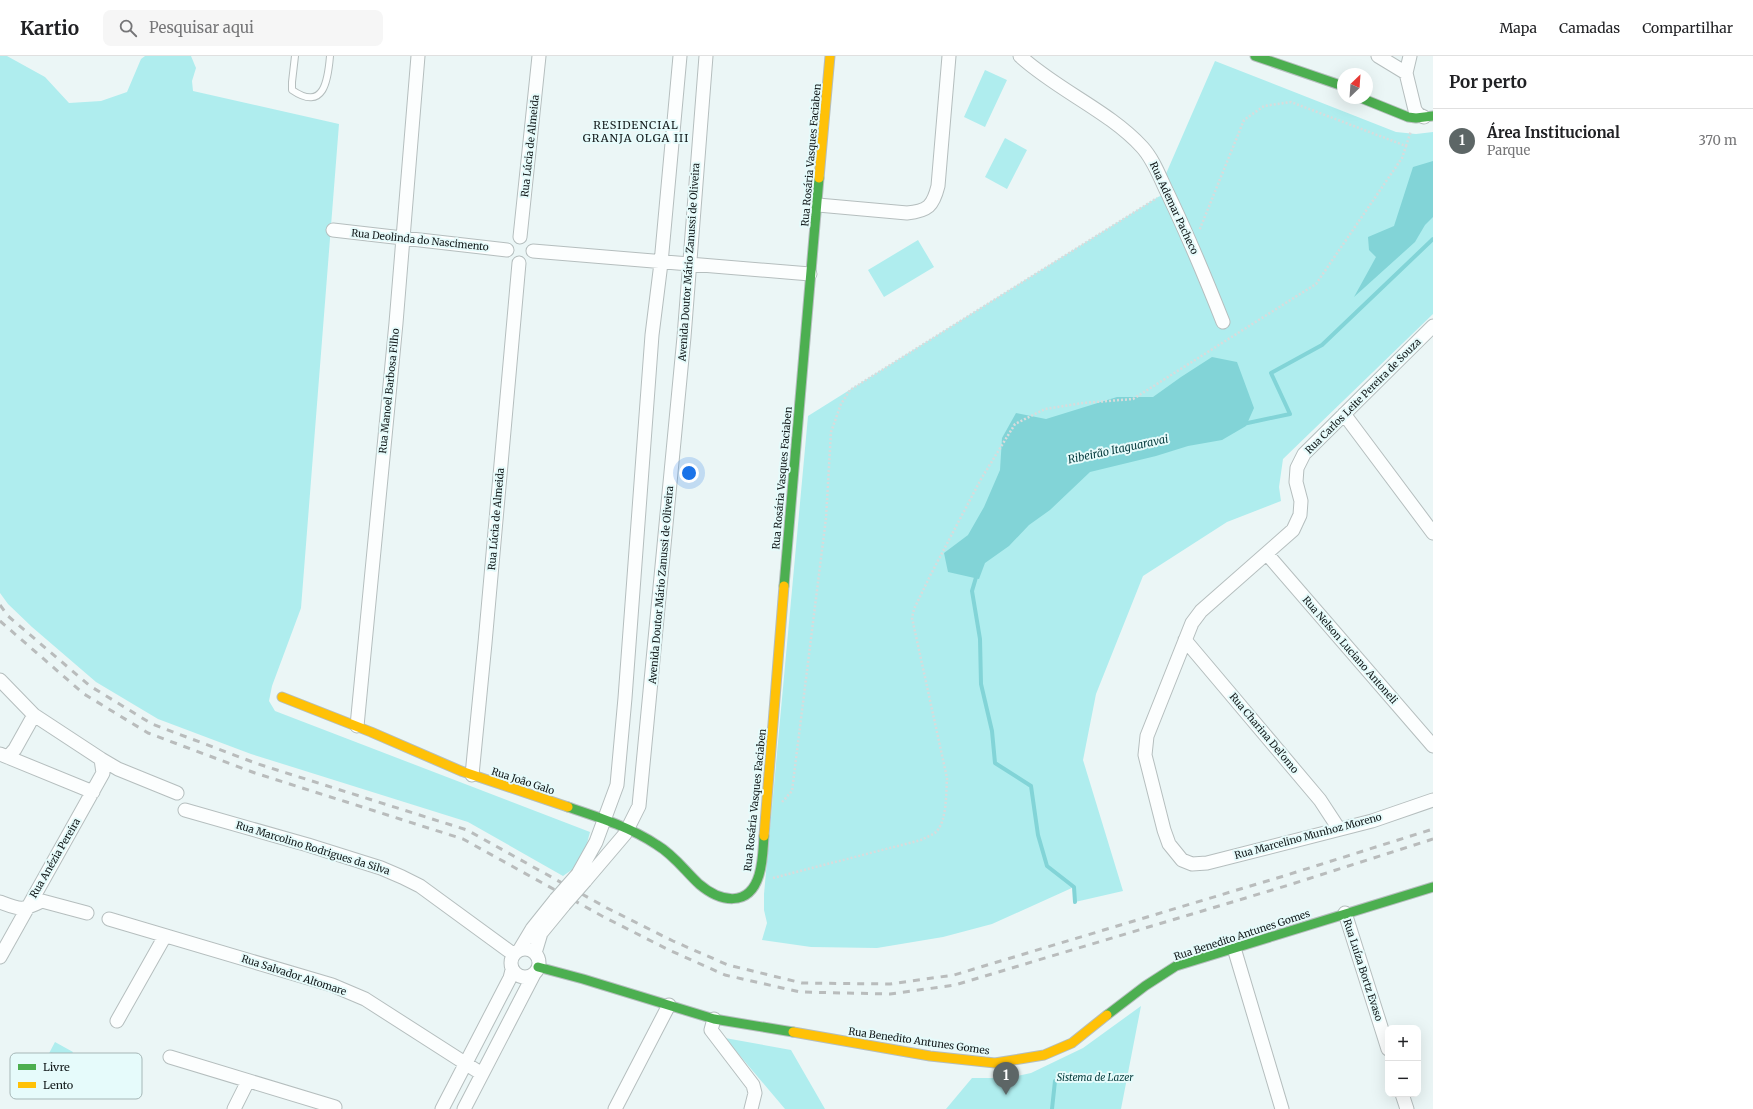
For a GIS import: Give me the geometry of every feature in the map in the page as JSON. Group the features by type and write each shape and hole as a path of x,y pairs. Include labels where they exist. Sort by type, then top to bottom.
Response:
{"street":[{"name":"Rua Manoel Barbosa Filho","path":"357,726 395,331 418,56"},
{"name":"Rua Lúcia de Almeida","path":"520,237 539,56"},
{"path":"442,1109 464,1064 510,978 512,970 510,962 516,952 532,929 582,878 615,792 619,769 652,335 661,263 680,56"},
{"name":"Avenida Doutor Mário Zanussi de Oliveira","path":"582,878 628,829 639,806 684,345 706,56"},
{"name":"Rua Rosária Vasques Faciaben","path":"744,895 752,891 758,882 764,836 810,274 818,204 830,56"},
{"path":"818,204 907,213 921,212 930,206 935,199 938,186 949,56"},
{"name":"Rua Ademar Pacheco","path":"1020,56 1054,84 1097,111 1128,134 1142,147 1152,160 1193,246 1223,322"},
{"path":"1255,56 1337,84"},
{"path":"1378,56 1406,72"},
{"path":"1410,56 1406,72 1415,109"},
{"path":"1296,70 1337,87"},
{"path":"1373,95 1415,109 1433,107"},
{"path":"1373,103 1408,117 1415,109"},
{"name":"Rua Deolinda do Nascimento","path":"333,230 507,250"},
{"path":"520,237 530,241 533,251 529,260 518,262 510,258 507,250 510,241 514,238 520,237"},
{"path":"533,251 661,263 810,274"},
{"name":"Rua Lúcia de Almeida","path":"472,775 486,643 518,262"},
{"name":"Rua Carlos Leite Pereira de Souza","path":"1182,860 1169,844 1164,830 1145,756 1147,736 1192,623 1201,611 1293,530 1300,515 1301,501 1296,482 1297,468 1304,454 1433,328"},
{"path":"1344,414 1433,533"},
{"name":"Rua Nelson Luciano Antoneli","path":"1267,554 1433,746"},
{"name":"Rua Charina Del'omo","path":"1185,640 1320,800 1339,829"},
{"path":"0,680 34,715 101,759 118,769 178,793"},
{"name":"Rua João Galo","path":"282,697 357,726 472,775 628,829 651,840 669,853 699,884 712,893 723,899 735,899 744,895"},
{"path":"4,755 15,749 34,715"},
{"path":"4,755 93,792"},
{"name":"Rua Anézia Pereira","path":"0,956 103,773 101,759"},
{"name":"Rua Marcelino Munhoz Moreno","path":"1182,860 1192,864 1207,863 1372,821 1433,800"},
{"name":"Rua Marcolino Rodrigues da Silva","path":"185,810 308,845 381,868 402,877 420,886 516,952"},
{"name":"Rua Benedito Antunes Gomes","path":"536,970 583,979 714,1019 930,1056 995,1063 1044,1055 1072,1043 1145,986 1176,966 1433,887"},
{"path":"0,902 14,908 26,909 42,901 87,913"},
{"path":"535,953 541,933 560,902"},
{"name":"Rua Luíza Bortz Evaso","path":"1345,913 1385,1040"},
{"name":"Rua Salvador Altomare","path":"109,919 332,985 358,996 482,1074"},
{"path":"117,1021 164,936"},
{"path":"1234,948 1282,1109"},
{"path":"464,1109 536,970 538,959 535,953 528,949 516,952"},
{"path":"512,970 518,976 526,977 536,970"},
{"path":"615,1109 669,1005"},
{"path":"714,1019 711,1030 753,1085 755,1093 751,1109"},
{"path":"170,1057 248,1081 317,1106 335,1107"},
{"path":"234,1109 248,1081"},
{"path":"1403,1097 1407,1109"}],"lane":[{"path":"295,56 292,90 301,97 312,98 321,93 325,86 328,77 330,56"}],"path":[{"path":"758,882 922,840 936,832 942,821 946,805 947,778 912,618 914,610 931,574 981,479 1015,424 1045,410 1083,403 1133,399 1316,284 1402,158 1406,146 1290,102 1264,106 1244,120 1193,246"},
{"path":"779,806 792,791 826,518 831,432 840,404 850,390 1167,192"}],"green space":[{"path":"0,56 7,56 45,77 69,103 101,101 127,92 141,59 145,56 191,56 196,68 192,81 193,91 339,124 301,608 272,686 269,701 275,711 590,832 579,862 563,876 468,822 251,754 158,719 96,682 32,627 8,604 0,593"},
{"path":"1215,61 1396,132 1416,134 1433,132 1433,314 1283,459 1279,487 1281,501 1227,522 1143,576 1096,694 1083,760 1123,891 1075,902 1074,887 992,924 943,937 877,948 811,947 762,940 767,923 764,910 764,894 808,416 1158,197 1172,191 1165,176"},
{"path":"985,70 1007,80 985,127 964,117"},
{"path":"1005,138 1027,150 1007,189 985,177"},
{"path":"918,240 934,267 884,297 868,270"},
{"name":"Sistema de Lazer","path":"1141,1006 1121,1109 946,1109 972,1078 1008,1078 1031,1073 1083,1048"},
{"path":"725,1038 791,1050 825,1109 785,1109"},
{"path":"55,1042 73,1052 72,1053 49,1053"}],"water":[{"path":"1433,161 1433,217 1425,225 1415,242 1354,297 1376,257 1369,250 1368,237 1394,226 1413,167"},
{"path":"1212,357 1237,362 1254,408 1246,426 1222,440 1188,446 1156,456 1090,472 1050,510 1029,525 1009,546 985,563 979,579 948,572 944,553 968,535 984,507 1000,470 1002,438 1016,413 1046,419 1117,397 1153,397"}],"waterway":[{"name":"Ribeirão Itaguaravai","path":"1243,424 1290,414 1271,373 1322,345 1433,239"},
{"name":"Ribeirão Itaguaravai","path":"977,574 972,591 980,639 981,684 992,731 995,763 1031,786 1038,835 1047,866 1074,887 1075,902"},
{"name":"Ribeirão Itaguaravai","path":"1052,1109 1055,1081"}],"railway":[{"path":"0,605 8,616 90,686 152,724 258,764 467,830 607,908 673,941 728,965 802,983 890,984 954,975 1287,875 1433,829"},
{"path":"0,621 84,694 148,733 255,773 463,839 602,916 669,950 725,975 800,992 890,994 955,985 1289,885 1433,839"}],"traffic: fast":[{"path":"1255,56 1337,84"},
{"path":"1373,103 1408,117 1416,118 1433,116"},
{"path":"784,586 819,178"},
{"path":"568,807 614,823 647,839 669,853 699,884 716,895 725,898 733,899 741,897 748,893 754,886 759,875 763,856 764,836"},
{"path":"1107,1015 1145,986 1176,966 1433,887"},
{"path":"538,967 583,979 714,1019 793,1032"}],"traffic: slow":[{"path":"819,178 830,56"},
{"path":"764,836 784,586"},
{"path":"282,697 371,732 461,771 568,807"},
{"path":"793,1032 930,1056 995,1063 1044,1055 1072,1043 1107,1015"}],"place":[{"name":"Área Institucional","path":"1006,1095"}],"district":[{"name":"RESIDENCIAL GRANJA OLGA III","path":"636,131"}]}
